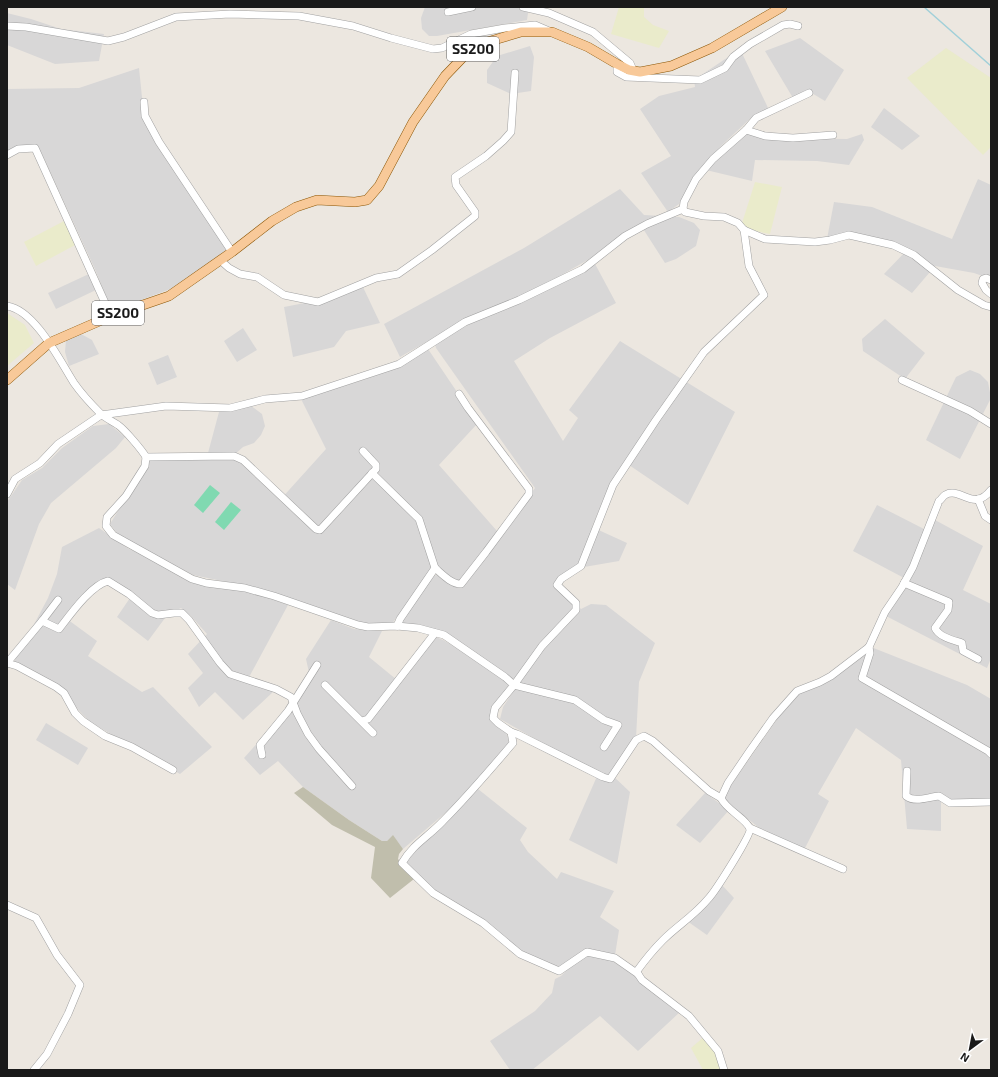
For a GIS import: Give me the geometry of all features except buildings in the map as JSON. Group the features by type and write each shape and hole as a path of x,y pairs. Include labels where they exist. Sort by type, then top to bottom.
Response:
{"main road":[{"name":"SS200","path":"7,380 49,343 111,316 168,296 232,252 272,221 296,207 317,200 355,202 368,200 379,186 413,122 445,76 467,53 484,43 521,32 552,32 588,47 617,64 640,72 672,66 712,48 782,7"}],"street":[{"path":"448,12 472,7"},
{"path":"523,7 549,13 594,32 630,63 633,70"},
{"path":"7,26 108,41 124,37 176,17 230,14 298,16 353,26 433,49 442,48 471,34 504,28 535,25 552,32"},
{"path":"617,64 617,72 626,76 700,80 725,68 733,57 750,44 784,25 790,24 798,26"},
{"path":"220,260 229,268 240,274 257,277 284,295 302,298 313,302 318,302 376,278 398,274 432,250 475,216 475,212 456,184 455,177 486,156 511,132 515,73"},
{"path":"809,92 756,118 746,130 713,159 696,179 684,202 685,212 691,214 724,217 738,223 744,230 765,239 815,242 849,235 893,245 914,255 958,290 984,305 991,307"},
{"path":"144,102 145,116 159,142 232,252"},
{"path":"746,130 765,136 793,138 833,135"},
{"path":"7,155 18,149 35,148 111,316"},
{"path":"7,494 15,479 40,463 58,444 101,415 166,406 230,408 265,399 302,396 399,364 465,322 519,300 583,269 630,233 647,224 684,209"},
{"path":"744,230 749,266 764,295 704,352 613,484 581,566 562,579 557,585 576,603 576,610 542,646 514,685 495,708 493,718 512,732 603,777 610,779 636,740 644,736 653,741 709,791 721,798 723,803 747,823 750,828 843,869"},
{"path":"991,280 986,278 983,279 982,283 986,290 991,294"},
{"path":"7,306 24,314 38,329 49,343 75,384 101,415 119,426 146,457 145,466 126,496 107,516 106,526 113,535 192,578 206,583 245,588 274,596 358,625 368,627 397,626 418,628 444,635 505,677 514,685 575,700 604,720 618,725 604,747"},
{"path":"38,329 49,336 64,336"},
{"path":"38,329 43,343 39,352"},
{"path":"902,380 970,411 991,424"},
{"path":"372,473 419,519 435,568 451,581 456,584 460,584 529,494 529,489 459,394"},
{"path":"146,457 234,456 244,460 316,529 320,530 376,469 376,465 363,451"},
{"path":"721,798 728,783 749,752 797,690 820,682 831,676 869,647 884,612 913,567 939,502 946,494 955,493 972,500 983,498 991,490"},
{"path":"978,499 985,516 991,520"},
{"path":"397,626 400,619 435,568"},
{"path":"42,621 58,629 90,592 102,583 108,581 129,594 152,613 158,615 182,613 194,626 220,663 230,674 276,689 291,697 297,713 308,734 319,749 352,786"},
{"path":"904,583 949,602 948,610 934,628 936,632 962,644 963,651 978,659"},
{"path":"58,600 7,663 17,666 56,687 64,693 75,713 83,721 105,736 132,747 172,770"},
{"path":"362,721 368,719 435,633"},
{"path":"869,647 870,653 862,678 991,754"},
{"path":"262,755 260,745 288,712 317,665"},
{"path":"325,685 373,733"},
{"path":"512,732 514,743 466,798 435,829 408,852 402,863 433,893 483,923 520,954 559,971 587,952 615,958 638,974 647,984 689,1016 718,1051 724,1070"},
{"path":"907,771 906,796 910,799 919,800 939,796 950,803 991,802"},
{"path":"638,974 637,971 663,940 709,899 744,844 750,832 750,828"},
{"path":"7,905 36,918 57,955 80,985 68,1014 46,1054 34,1070"}],"shaded area":[{"path":"425,7 526,7 528,13 527,20 437,36 429,36 422,29 421,18"},
{"path":"7,13 61,29 104,34 99,61 55,64 7,45"},
{"path":"800,38 844,70 825,101 810,92 793,98 765,51"},
{"path":"530,46 534,57 531,91 511,94 487,83 487,70 497,56"},
{"path":"740,49 770,112 751,118 722,145 701,169 679,204 668,212 641,173 671,156 640,109 659,96 695,87 694,80"},
{"path":"139,68 144,117 228,250 181,285 112,311 94,267 41,152 27,145 7,151 7,89 79,88"},
{"path":"884,108 920,136 902,150 871,127"},
{"path":"744,133 786,138 847,139 862,134 864,140 849,165 817,161 755,160 752,181 706,170"},
{"path":"978,179 991,185 991,279 974,273 935,266 912,293 884,274 908,249 853,235 827,239 834,202 872,207 952,239"},
{"path":"620,189 644,215 679,217 694,223 700,230 696,246 676,259 665,263 640,224 591,258 541,287 437,336 400,357 384,324 524,248"},
{"path":"594,262 616,303 550,338 514,361 563,441 578,418 569,410 620,341 735,412 688,505 629,465 604,498 592,527 627,543 619,561 584,567 556,585 581,609 591,604 606,605 655,643 639,682 636,738 611,774 630,792 617,864 569,840 598,774 500,719 503,707 519,683 457,641 401,623 432,576 437,575 453,586 459,588 463,586 535,488 436,348 435,343 442,338"},
{"path":"91,273 98,289 56,309 48,293"},
{"path":"362,285 380,323 346,331 334,347 293,357 284,307 315,301"},
{"path":"885,319 925,353 905,379 863,351 862,339"},
{"path":"243,328 257,350 237,362 224,341"},
{"path":"81,334 92,340 99,354 69,366 65,352 66,340"},
{"path":"428,349 478,423 439,465 497,531 462,582 432,570 391,625 370,625 256,588 193,575 120,537 110,524 149,460 208,453 219,412 250,405 262,414 265,426 261,435 254,443 243,447 233,456 280,500 326,449 301,399 366,379 404,363"},
{"path":"168,355 177,377 157,385 148,363"},
{"path":"970,370 980,374 988,382 991,398 960,459 926,440 956,377"},
{"path":"109,424 125,437 116,448 51,503 39,524 15,590 7,584 7,502 22,480 42,468 62,448 93,426"},
{"path":"877,505 926,530 906,579 853,551"},
{"path":"935,520 983,546 963,590 991,604 991,658 987,668 886,616 907,586"},
{"path":"99,528 129,549 167,565 195,582 245,589 288,605 248,679 273,692 243,720 215,692 199,707 188,688 203,673 188,654 207,634 191,616 181,608 168,614 148,641 117,617 132,595 103,580 67,619 97,641 88,656 142,692 153,687 212,747 180,774 90,722 58,688 14,662 48,598 57,574 62,547"},
{"path":"331,620 354,629 382,631 369,657 397,680 434,636 477,660 509,684 509,690 492,718 505,731 509,743 465,796 403,849 393,836 387,841 382,841 349,820 303,787 278,761 260,775 244,758 291,705 310,677 306,659"},
{"path":"871,647 967,685 991,699 991,802 941,802 941,831 907,829 901,760 856,728 818,794 829,801 804,850 758,827 722,798 785,708 801,689 827,682"},
{"path":"46,723 88,748 78,765 36,740"},
{"path":"303,787 349,820 382,841 387,841 393,835 403,849 399,854 398,859 414,879 390,898 371,878 375,847 332,825 294,793"},
{"path":"478,789 527,828 520,840 528,852 557,879 561,872 614,891 600,917 619,930 615,955 583,950 579,955 558,969 528,956 438,893 410,870 404,858 440,828"},
{"path":"705,793 729,810 700,843 676,825"},
{"path":"720,883 734,898 707,935 687,921"},
{"path":"584,953 609,959 633,974 680,1012 638,1051 600,1016 532,1070 510,1070 490,1041 535,1011 552,993 555,979 561,976"}],"green space":[{"path":"619,7 644,7 644,17 653,25 669,31 659,48 611,34"},
{"path":"946,48 991,78 991,147 983,155 907,78"},
{"path":"755,182 782,187 770,234 750,230 742,223"},
{"path":"64,221 77,244 36,266 24,242"},
{"path":"7,313 25,325 34,343 7,366"},
{"path":"210,485 220,493 203,513 194,505"},
{"path":"231,502 241,510 224,530 215,522"},
{"path":"705,1036 723,1059 725,1070 703,1070 691,1048"}],"waterway":[{"path":"924,7 991,66"}]}
